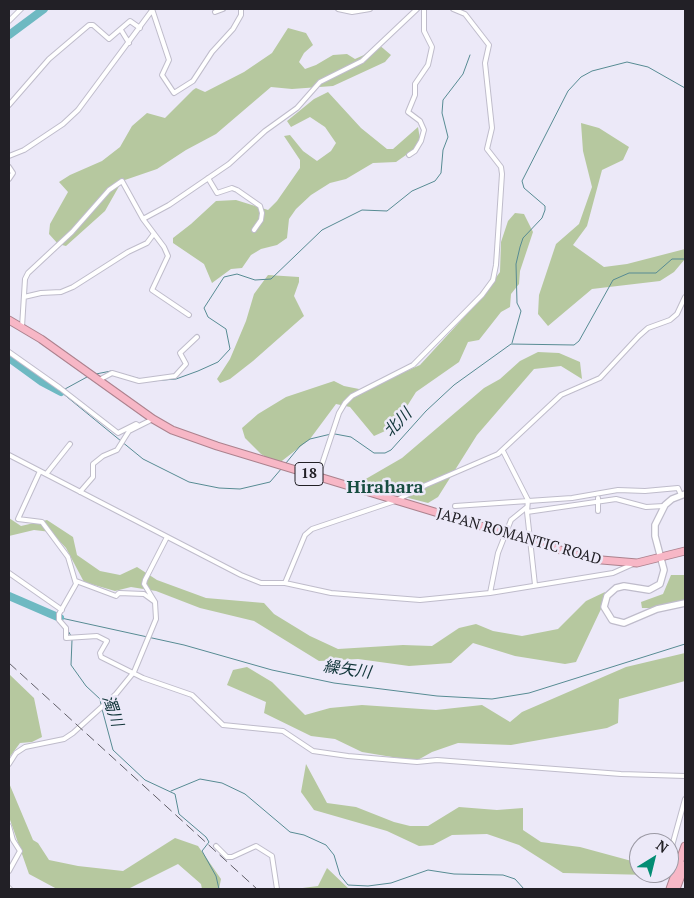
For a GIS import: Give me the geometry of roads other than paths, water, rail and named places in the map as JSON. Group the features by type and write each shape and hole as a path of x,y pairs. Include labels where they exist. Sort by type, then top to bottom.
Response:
{"highway":[{"name":"JAPAN ROMANTIC ROAD","path":"9,320 22,327 153,419 172,430 318,477 590,559 637,563 685,551"},
{"path":"670,889 685,846"},
{"path":"676,889 685,865"}],"street":[{"path":"9,21 21,9"},
{"path":"152,9 169,60 162,75 174,93 193,81 212,52 233,29 241,15 242,9"},
{"path":"9,156 24,150 63,124 78,110 140,28 152,9"},
{"path":"214,12 223,9"},
{"path":"338,9 352,12 370,9"},
{"path":"143,219 169,206 229,164 279,120 297,108 320,82 362,61 417,9"},
{"path":"409,155 415,152 424,130 420,121 408,112 415,95 415,84 428,65 432,47 424,31 424,9"},
{"path":"318,477 336,422 345,403 352,396 413,365 482,295 492,280 496,266 502,174 501,167 487,149 492,128 485,63 489,45 468,18 453,9"},
{"path":"9,105 49,59 89,24 93,25 109,39 130,22 140,28"},
{"path":"121,30 129,43"},
{"path":"9,167 13,173 9,179"},
{"path":"208,178 217,193 232,188 260,206 262,212 261,220 254,230"},
{"path":"22,327 25,279 28,273 72,232 109,190 122,181 143,219 164,247 168,256 152,290 189,315"},
{"path":"24,297 41,293 61,292 72,287 128,252 147,243 154,236"},
{"path":"285,583 304,535 312,529 396,501 409,492 504,451 561,395 600,378 638,336 648,328 670,320 677,314 685,296"},
{"path":"99,380 112,373 139,381 175,376 186,364 180,353 198,337"},
{"path":"9,352 60,388 118,433 136,424 139,426"},
{"path":"80,492 93,477 93,464 117,450 124,436 153,419"},
{"path":"47,473 70,444"},
{"path":"504,451 528,500 527,510 534,584"},
{"path":"9,456 47,473 167,537 261,582 285,583 332,593 420,600 490,593 534,584 613,573 637,563"},
{"path":"40,470 18,519 42,522 68,556 76,584 59,614 59,620 66,628 66,638 97,636 108,641 100,653 101,657 143,678 192,695 224,724 283,731 313,750 393,761 437,760 621,774 685,776"},
{"path":"455,506 572,498 619,490 644,492 678,488 683,494 672,498 664,506 655,524 655,536 664,575 660,584 649,590 624,586 616,588 605,599 604,607 607,615 616,622 624,623 657,609 685,603"},
{"path":"618,499 619,490"},
{"path":"598,494 598,511"},
{"path":"572,498 572,507"},
{"path":"490,593 492,576 511,520 527,510 572,507 618,499 646,507 664,506"},
{"path":"9,764 16,753 25,747 64,739 73,733 116,694 134,672 156,619 155,602 144,584 151,566 167,537"},
{"path":"9,573 62,610"},
{"path":"76,581 116,596 125,593 144,594 155,602"},
{"path":"676,833 685,799"},
{"path":"9,826 13,840 20,851 9,871"},
{"path":"9,847 13,840"},
{"path":"216,846 227,857 232,857 256,846 272,856 277,889"}],"waterway":[{"path":"9,35 44,9"},
{"path":"151,381 176,379 198,371 218,362 230,349 226,329 208,317 204,308 224,277 237,274 255,280 271,279 322,230 362,210 387,211 412,191 435,181 441,173 443,150 448,137 442,113 443,100 463,74 470,55"},
{"path":"512,343 521,311 517,303 516,264 520,247 523,238 542,218 545,210 545,206 524,188 522,181 568,91 581,77 592,71 627,62 648,67 685,88"},
{"name":"北川","path":"335,434 351,437 374,453 385,453 391,450 426,411 454,385 511,344 574,345 579,341 613,280 629,273 656,273 672,259 685,259"},
{"name":"北川","path":"9,358 42,382 61,392"},
{"path":"96,374 111,371"},
{"path":"115,372 140,379"},
{"path":"65,389 87,377"},
{"name":"北川","path":"61,392 143,459 189,482 219,488 240,489 270,482 282,468"},
{"name":"北川","path":"286,463 300,446 310,439 331,434"},
{"name":"繰矢川","path":"9,596 60,618"},
{"name":"繰矢川","path":"61,618 184,645 272,670 334,683 437,696 492,699 529,693 685,644"},
{"name":"濁川","path":"61,618 71,636"},
{"name":"濁川","path":"72,640 71,665 86,686 100,699 101,705"},
{"name":"濁川","path":"102,709 113,750 145,780 175,794 179,814 206,837 209,842 202,851 216,876 219,889"},
{"path":"171,791 200,779 222,783 245,794 290,832 304,835 326,845 334,855 340,875 348,885 368,886 391,883 428,870 454,874 503,875 515,879 524,889"}],"railway":[{"path":"9,663 257,889"}],"district":[{"name":"Hirahara","path":"385,488"}]}
